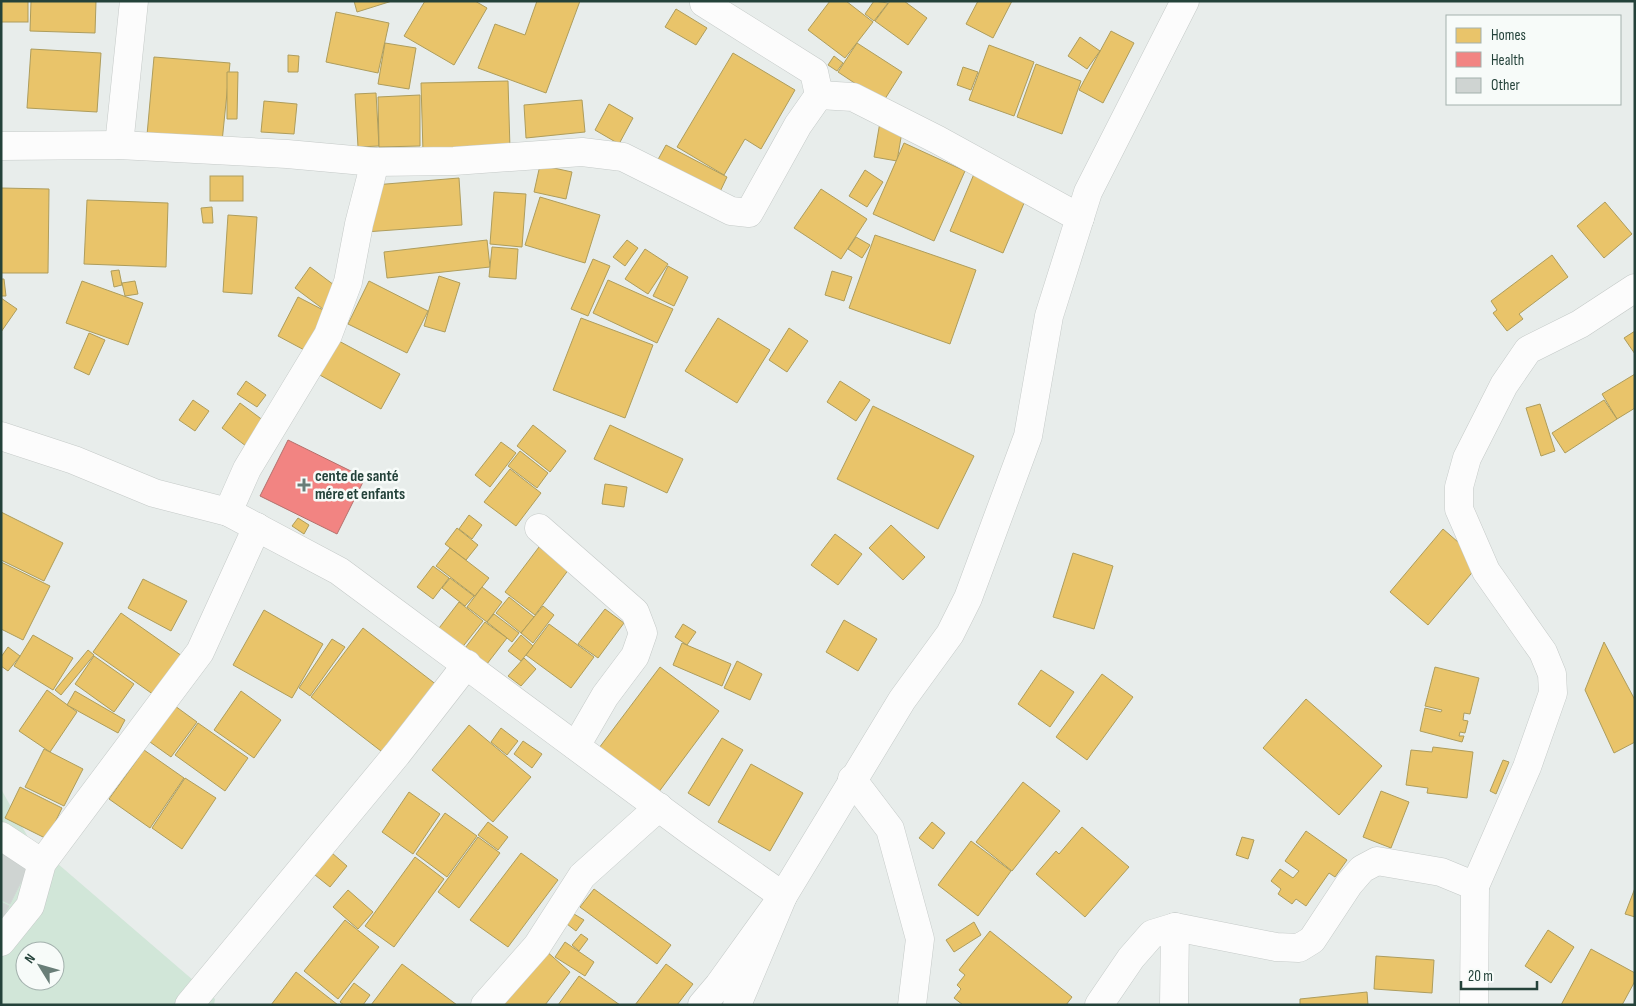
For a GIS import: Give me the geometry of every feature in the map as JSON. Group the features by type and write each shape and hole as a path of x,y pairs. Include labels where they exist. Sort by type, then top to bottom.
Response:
{"street":[{"path":"119,145 134,1"},
{"path":"702,1005 719,985 783,896 902,700 950,634 968,598 1028,436 1049,316 1088,192 1186,1"},
{"path":"1,146 119,145 288,154 375,162 454,161 582,152 623,157 731,210 749,213 798,125 819,95 814,72 704,3"},
{"path":"819,95 852,97 938,140 1080,218"},
{"path":"228,512 247,469 328,335 348,282 359,224 375,162"},
{"path":"1474,1005 1475,886 1527,767 1552,693 1552,674 1543,652 1486,572 1459,509 1459,487 1467,458 1504,385 1528,350 1580,324 1635,288"},
{"path":"1,436 74,460 154,493 228,512 339,571 658,807 783,896"},
{"path":"1,942 30,906 42,863 200,652 257,527"},
{"path":"539,528 635,612 643,633 635,656 605,696 576,746"},
{"path":"189,1005 397,754 466,664"},
{"path":"852,780 890,828 920,939 913,996 936,1005"},
{"path":"485,1005 537,946 582,876 658,807"},
{"path":"1,836 42,863"},
{"path":"1099,1005 1131,958 1152,934 1175,927 1276,947 1299,948 1312,940 1349,884 1362,869 1377,861 1441,872 1475,886"},
{"path":"737,1005 783,896"},
{"path":"1174,1005 1175,927"}],"green space":[{"path":"1,789 29,839 215,999 214,1005 1,1005"}],"building: Homes":[{"path":"1,1 28,1 28,22 1,22"},
{"path":"31,1 96,1 95,33 30,31"},
{"path":"354,1 392,1 357,12"},
{"path":"425,1 475,1 487,8 454,65 404,36"},
{"path":"537,1 580,1 546,93 478,68 495,24 525,35"},
{"path":"830,1 846,1 873,22 845,58 808,30"},
{"path":"874,1 888,3 874,21 865,14"},
{"path":"890,1 904,1 927,18 908,45 875,21"},
{"path":"978,1 1012,1 993,38 966,24"},
{"path":"676,9 707,28 696,45 665,27"},
{"path":"336,12 389,23 378,73 326,62"},
{"path":"1111,31 1134,43 1103,103 1079,90"},
{"path":"1080,37 1100,51 1087,69 1068,56"},
{"path":"385,43 416,48 409,89 378,84"},
{"path":"857,43 902,72 883,102 838,72"},
{"path":"989,45 1034,62 1014,116 969,100"},
{"path":"31,49 101,53 97,112 27,108"},
{"path":"733,53 795,90 761,149 745,139 724,175 677,147"},
{"path":"288,55 299,56 298,72 288,72"},
{"path":"834,56 843,63 837,71 828,65"},
{"path":"154,57 230,63 222,142 147,135"},
{"path":"1036,64 1081,81 1062,134 1017,117"},
{"path":"963,67 978,72 971,90 957,85"},
{"path":"227,72 238,72 237,119 227,119"},
{"path":"508,81 510,149 423,152 421,83"},
{"path":"376,93 379,146 358,147 355,94"},
{"path":"420,95 420,146 379,147 378,97"},
{"path":"582,100 585,132 526,138 524,105"},
{"path":"264,101 297,104 294,134 261,132"},
{"path":"609,104 633,118 619,144 595,130"},
{"path":"880,122 903,126 897,161 874,157"},
{"path":"904,143 965,171 934,241 873,214"},
{"path":"666,145 727,177 717,198 655,165"},
{"path":"540,165 572,172 566,199 534,192"},
{"path":"865,170 883,182 867,207 849,196"},
{"path":"974,174 1027,196 1003,253 950,231"},
{"path":"210,176 243,176 243,201 210,201"},
{"path":"459,178 462,225 365,232 362,186"},
{"path":"1,188 49,189 48,273 1,273"},
{"path":"821,189 867,219 841,259 794,228"},
{"path":"494,192 526,194 522,247 490,244"},
{"path":"540,197 600,215 585,263 525,245"},
{"path":"87,200 168,203 166,267 84,264"},
{"path":"1605,202 1632,234 1604,258 1577,226"},
{"path":"212,207 213,223 203,223 201,208"},
{"path":"228,215 257,217 252,294 223,292"},
{"path":"875,235 976,270 950,344 849,308"},
{"path":"856,237 870,245 862,258 848,249"},
{"path":"487,240 490,267 387,278 384,252"},
{"path":"627,240 638,248 625,266 613,257"},
{"path":"492,247 518,249 516,279 489,277"},
{"path":"645,249 668,264 648,294 625,279"},
{"path":"1552,255 1568,277 1519,314 1523,319 1507,331 1493,313 1497,310 1491,301"},
{"path":"593,259 610,266 588,316 571,309"},
{"path":"668,266 688,277 674,306 653,296"},
{"path":"310,267 342,291 327,312 295,288"},
{"path":"119,270 122,285 114,287 111,271"},
{"path":"832,271 852,277 844,301 825,295"},
{"path":"439,276 460,283 445,332 424,326"},
{"path":"1,279 4,279 6,296 1,296"},
{"path":"608,280 673,309 657,343 593,313"},
{"path":"82,281 143,303 128,345 66,323"},
{"path":"135,281 138,294 125,296 122,283"},
{"path":"369,281 428,311 407,353 348,324"},
{"path":"298,297 329,313 308,352 278,336"},
{"path":"1,298 17,309 1,332"},
{"path":"581,318 653,345 625,418 553,390"},
{"path":"718,318 770,350 737,403 685,371"},
{"path":"789,328 808,341 787,372 769,360"},
{"path":"1635,331 1635,354 1624,338"},
{"path":"89,333 105,340 89,375 74,368"},
{"path":"337,340 400,374 381,409 318,374"},
{"path":"1635,374 1635,408 1617,419 1602,394"},
{"path":"246,381 266,395 257,407 237,394"},
{"path":"840,381 870,400 856,421 827,402"},
{"path":"193,400 209,411 195,431 179,420"},
{"path":"1604,400 1617,419 1565,453 1552,433"},
{"path":"240,403 264,421 246,446 222,428"},
{"path":"1540,404 1555,451 1541,456 1526,408"},
{"path":"873,406 974,456 938,529 837,479"},
{"path":"533,425 566,451 550,472 517,446"},
{"path":"610,425 683,459 667,493 594,459"},
{"path":"501,442 516,453 490,487 475,475"},
{"path":"520,451 548,473 537,488 508,466"},
{"path":"510,469 541,493 516,526 484,502"},
{"path":"605,484 627,487 624,507 602,504"},
{"path":"1,512 63,543 44,581 1,560"},
{"path":"469,515 482,525 472,539 459,529"},
{"path":"298,518 309,525 304,534 292,526"},
{"path":"891,525 925,557 903,580 869,548"},
{"path":"457,528 478,545 466,560 445,544"},
{"path":"1443,529 1481,562 1428,625 1390,592"},
{"path":"835,534 862,554 838,585 811,565"},
{"path":"539,547 569,569 535,615 505,592"},
{"path":"450,548 489,578 475,596 436,566"},
{"path":"1073,553 1113,566 1094,629 1053,617"},
{"path":"1,562 50,586 23,640 1,629"},
{"path":"433,566 449,578 433,599 417,587"},
{"path":"450,578 474,596 465,606 442,588"},
{"path":"143,579 187,601 171,631 128,608"},
{"path":"482,587 502,602 487,622 467,607"},
{"path":"509,597 534,617 521,633 496,613"},
{"path":"459,602 483,621 457,654 433,636"},
{"path":"543,606 554,615 533,643 521,633"},
{"path":"605,609 624,623 598,658 578,644"},
{"path":"264,610 323,644 292,698 233,665"},
{"path":"121,613 192,663 164,702 93,652"},
{"path":"494,614 519,633 512,642 487,622"},
{"path":"844,620 877,639 858,671 826,652"},
{"path":"485,622 507,638 480,673 459,656"},
{"path":"549,624 594,657 571,688 526,655"},
{"path":"683,624 696,632 687,645 675,637"},
{"path":"363,628 442,689 390,758 311,697"},
{"path":"33,635 73,658 53,690 14,666"},
{"path":"521,635 533,646 521,661 508,651"},
{"path":"332,639 345,647 310,696 299,688"},
{"path":"1604,642 1635,700 1635,742 1614,753 1585,690"},
{"path":"682,643 731,664 722,686 673,665"},
{"path":"8,647 20,656 8,671 1,666 1,657"},
{"path":"88,650 94,655 61,695 55,690"},
{"path":"94,656 134,684 114,712 75,684"},
{"path":"524,658 536,669 521,686 508,676"},
{"path":"737,661 762,674 750,700 724,688"},
{"path":"660,667 719,711 658,793 599,748"},
{"path":"1435,667 1479,678 1470,714 1464,713 1463,720 1468,721 1465,733 1460,732 1459,736 1464,736 1462,742 1420,731 1425,708 1441,712 1442,710 1425,706"},
{"path":"1041,670 1074,692 1050,727 1018,704"},
{"path":"1102,674 1133,697 1087,760 1056,737"},
{"path":"47,690 77,712 50,752 19,731"},
{"path":"75,691 125,720 118,733 67,705"},
{"path":"241,691 281,720 254,758 214,730"},
{"path":"1306,699 1382,766 1339,815 1263,748"},
{"path":"175,706 197,722 171,757 150,742"},
{"path":"198,723 248,758 225,791 175,755"},
{"path":"469,725 531,777 493,822 432,770"},
{"path":"501,728 518,741 507,755 491,742"},
{"path":"722,738 743,750 709,806 688,793"},
{"path":"523,741 542,754 532,768 514,754"},
{"path":"1433,747 1473,752 1467,798 1427,793 1428,788 1406,785 1411,750 1432,752"},
{"path":"44,749 83,769 64,806 25,787"},
{"path":"144,750 184,778 150,828 109,799"},
{"path":"1503,760 1509,762 1496,794 1490,791"},
{"path":"751,764 803,793 770,851 718,822"},
{"path":"185,778 216,798 182,849 152,828"},
{"path":"1023,782 1060,811 1012,871 976,842"},
{"path":"20,787 62,808 47,839 5,818"},
{"path":"1381,791 1409,802 1391,848 1363,837"},
{"path":"409,792 440,814 413,854 382,832"},
{"path":"445,813 477,836 447,877 416,854"},
{"path":"488,822 508,837 498,850 478,835"},
{"path":"932,822 945,833 933,849 919,838"},
{"path":"1082,827 1129,867 1085,917 1036,874 1056,851 1059,854"},
{"path":"1306,831 1347,860 1335,877 1329,873 1306,906 1296,899 1292,904 1278,894 1281,889 1271,881 1280,869 1293,878 1299,871 1285,861"},
{"path":"478,837 500,853 459,908 438,892"},
{"path":"1242,837 1254,840 1248,859 1236,855"},
{"path":"971,841 1011,871 978,916 938,885"},
{"path":"332,853 347,866 330,887 315,875"},
{"path":"521,853 558,880 508,947 470,920"},
{"path":"415,857 444,879 394,947 365,926"},
{"path":"1635,888 1635,917 1625,914"},
{"path":"594,889 671,945 657,964 580,907"},
{"path":"348,890 373,912 358,929 333,907"},
{"path":"574,914 584,920 576,931 567,924"},
{"path":"345,920 379,947 338,999 304,971"},
{"path":"974,922 981,935 954,952 946,940"},
{"path":"1548,930 1574,947 1551,983 1525,966"},
{"path":"990,931 1072,997 1066,1005 963,1005 954,998 961,989 957,985 965,975 959,970"},
{"path":"581,934 588,939 579,951 572,945"},
{"path":"565,942 594,962 585,976 555,957"},
{"path":"1591,949 1635,973 1635,981 1622,1005 1561,1005"},
{"path":"545,950 570,972 545,1005 503,1005"},
{"path":"1376,956 1434,960 1432,993 1374,989"},
{"path":"402,964 457,1005 371,1005"},
{"path":"666,964 693,984 677,1005 635,1005"},
{"path":"296,972 338,1005 271,1005"},
{"path":"579,976 620,1005 558,1005"},
{"path":"354,983 370,995 363,1005 344,1005 340,1002"},
{"path":"1367,992 1368,1005 1300,1005 1300,999"}],"building: Health":[{"path":"288,440 365,478 337,534 260,496"}],"building: Other":[{"path":"1,849 30,864 10,904 1,900"},
{"path":"1,902 9,906 1,921"}],"place":[{"name":"cente de santé mére et enfants","path":"304,485"}]}
